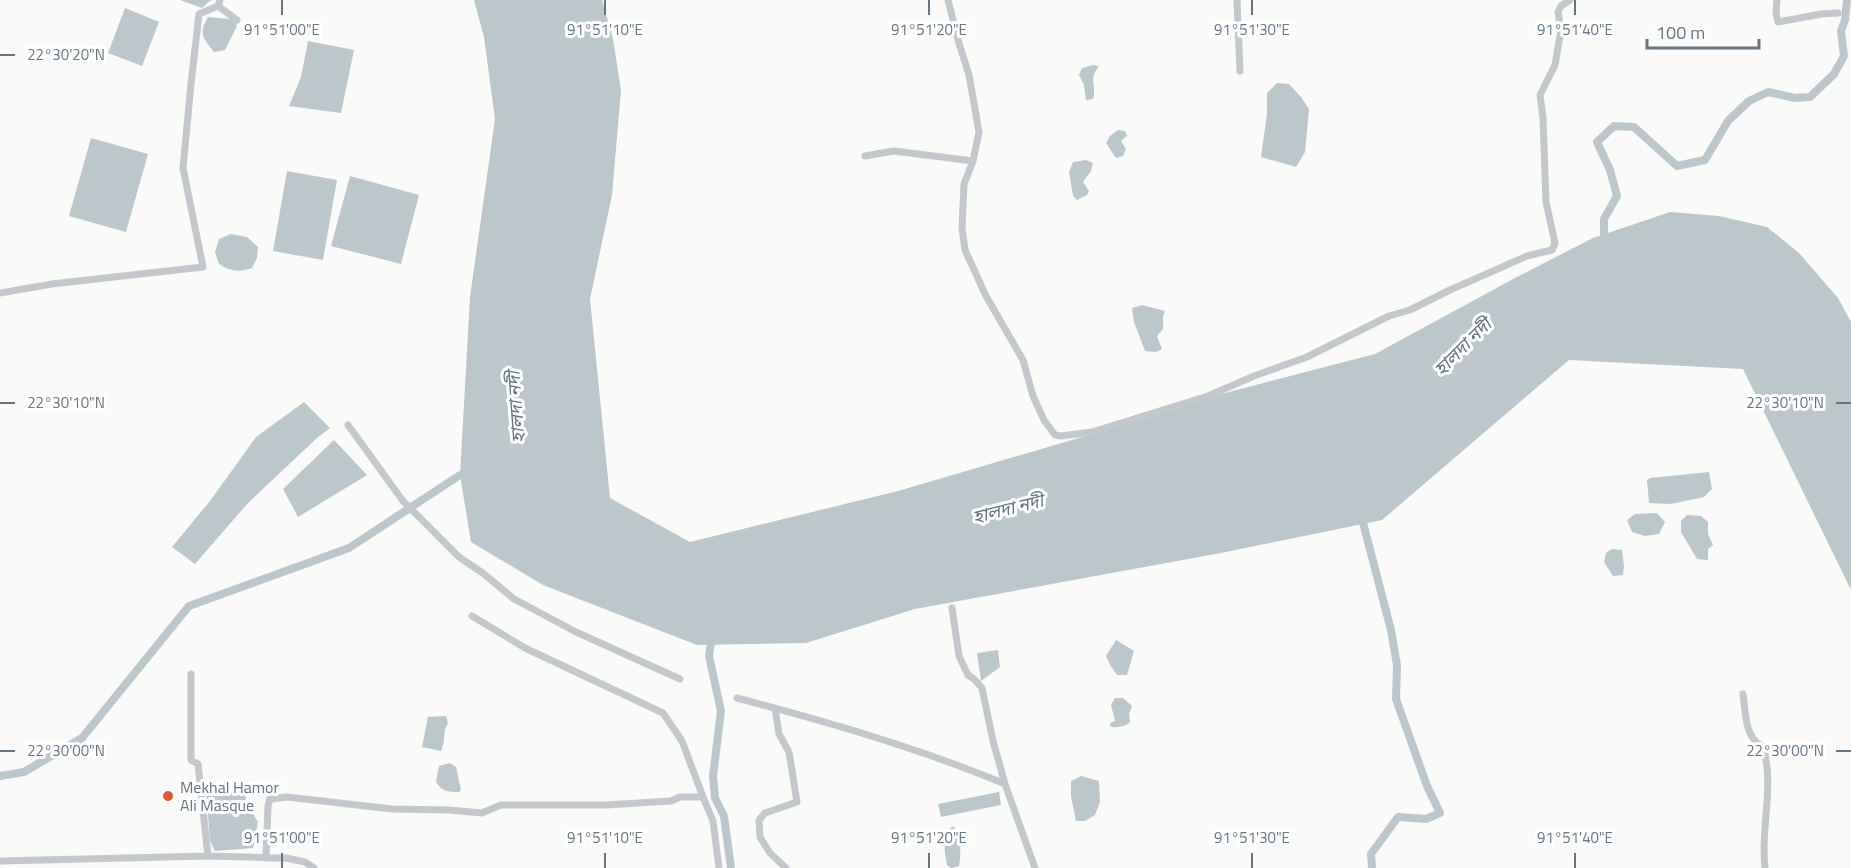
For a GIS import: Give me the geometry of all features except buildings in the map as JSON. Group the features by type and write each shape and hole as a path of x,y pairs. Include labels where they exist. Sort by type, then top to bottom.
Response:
{"street":[{"path":"948,0 969,75 979,132 973,161 964,184 962,228 965,250 986,296 1023,360 1033,396 1044,420 1055,435 1061,436 1092,432 1208,396 1307,357 1389,316 1410,310 1527,256 1552,250 1555,243 1546,202 1540,95 1555,65 1561,30 1558,12 1560,6 1570,0"},
{"path":"1237,0 1240,71"},
{"path":"1777,0 1778,22 1838,13"},
{"path":"0,293 52,284 203,267 183,168 199,14 219,3 237,20"},
{"path":"865,156 894,151 973,161"},
{"path":"348,425 403,501 459,557 514,599 576,632 680,679"},
{"path":"952,608 959,656 968,675 982,688 1005,784 1035,868"},
{"path":"472,616 525,648 663,713 682,741 713,821 719,868"},
{"path":"191,674 191,760 198,765 208,856"},
{"path":"1743,694 1749,732 1755,743 1763,747 1766,755 1765,868"},
{"path":"737,698 964,767 1005,784"},
{"path":"775,708 779,734 789,752 797,802 765,813 759,820 760,837 770,853 786,868"},
{"path":"266,858 270,799 287,797 392,809 482,813 501,805 606,806 671,801 680,797 703,797"},
{"path":"0,861 208,856 286,858 305,862 315,868"}],"water":[{"path":"180,0 211,0 202,8"},
{"name":"হালদা নদী","path":"474,0 602,0 613,39 621,90 612,195 590,299 610,498 690,542 898,491 1210,397 1375,354 1593,238 1670,212 1719,216 1767,227 1799,253 1838,298 1851,322 1851,590 1743,369 1569,360 1382,520 1221,553 915,609 806,643 697,645 543,585 471,542 460,475 470,297 495,119 484,37"},
{"path":"125,8 159,22 142,66 108,53"},
{"path":"208,17 230,19 236,23 237,26 225,50 214,52 203,36 203,28"},
{"path":"308,41 354,50 341,113 289,106 301,77"},
{"path":"1099,66 1093,79 1093,99 1086,100 1084,85 1079,75 1082,68"},
{"path":"1277,83 1289,84 1309,109 1305,152 1296,167 1261,157 1267,114 1267,93"},
{"path":"1118,130 1125,131 1127,136 1121,141 1126,149 1123,156 1116,158 1106,143 1110,136"},
{"path":"91,138 148,154 126,232 69,216"},
{"path":"1086,160 1093,163 1091,171 1083,182 1089,191 1087,195 1077,200 1073,196 1069,172 1073,162"},
{"path":"287,171 337,180 323,260 273,251"},
{"path":"350,176 419,195 401,264 331,246"},
{"path":"231,234 247,237 258,247 257,258 252,268 235,270 219,264 215,252 219,239"},
{"path":"1142,305 1165,311 1163,329 1157,336 1162,349 1156,352 1145,351 1134,322 1132,308"},
{"path":"304,402 330,428 248,503 195,564 172,547 210,501 256,437"},
{"path":"334,440 367,475 298,517 283,489"},
{"path":"1709,472 1712,489 1704,497 1671,504 1649,503 1647,480 1650,478"},
{"path":"1657,513 1665,522 1659,534 1645,536 1632,532 1627,520 1635,514"},
{"path":"1687,515 1701,516 1708,522 1708,534 1713,545 1708,549 1708,560 1697,559 1681,532 1681,521"},
{"path":"1612,549 1622,550 1623,575 1613,576 1604,562 1606,553"},
{"path":"1116,640 1134,651 1127,675 1117,675 1106,656"},
{"path":"998,650 1000,667 981,681 977,653"},
{"path":"1115,698 1123,698 1132,706 1129,714 1130,722 1126,725 1112,727 1110,723 1115,721 1111,705"},
{"path":"446,716 448,723 441,751 422,747 428,717"},
{"path":"450,763 456,767 461,790 459,792 446,791 436,782 439,766"},
{"path":"1081,776 1099,781 1100,802 1095,815 1085,821 1076,821 1071,796 1071,781"},
{"path":"217,784 227,792 245,794 247,804 258,822 253,848 215,851 210,841 206,788"},
{"path":"999,792 1001,805 941,817 938,804"},
{"path":"954,826 959,841 960,856 959,866 951,868 947,865 945,855 945,838"}],"waterway":[{"path":"1604,235 1604,219 1617,196 1610,170 1597,142 1614,126 1634,127 1677,166 1705,160 1728,121 1749,101 1768,92 1795,98 1810,97 1834,74 1844,56 1841,31 1845,20 1847,0"},
{"path":"0,776 24,772 82,738 189,606 349,548 460,475 471,472"},
{"path":"1361,515 1391,630 1397,665 1396,699 1427,786 1440,813 1426,819 1398,817 1371,854 1372,868"},
{"path":"712,635 709,656 721,711 713,776 715,798 724,816 731,868"}],"place":[{"name":"Mekhal Hamor Ali Masque","path":"168,796"}]}
